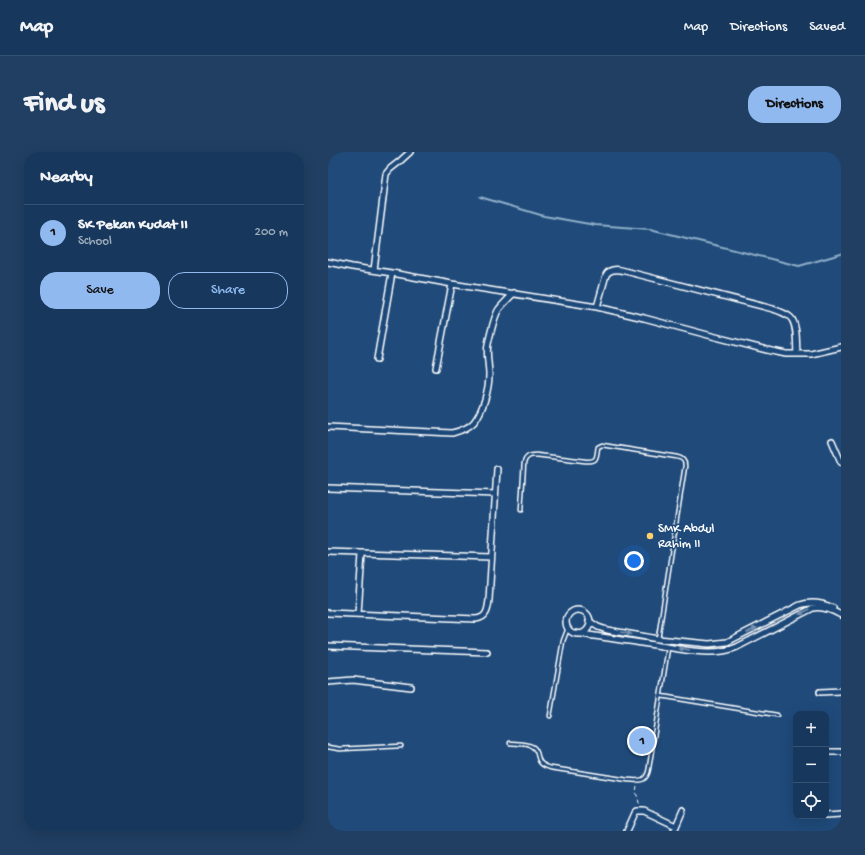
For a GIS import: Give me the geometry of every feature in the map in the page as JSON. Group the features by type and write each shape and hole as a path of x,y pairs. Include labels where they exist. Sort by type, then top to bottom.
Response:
{"street":[{"path":"374,270 386,174 410,152"},
{"path":"328,262 452,284 597,307 644,318 708,336 786,354 811,354 841,347"},
{"path":"597,307 607,273 614,270 625,271 780,311 793,321 796,332 797,354"},
{"path":"377,359 392,273"},
{"path":"436,368 452,284"},
{"path":"328,427 452,432 468,427 478,416 487,393 489,378 488,347 495,317 499,310 514,293"},
{"path":"832,441 841,462"},
{"path":"328,613 482,618 488,609 497,469"},
{"path":"328,488 495,494"},
{"path":"328,552 492,557"},
{"path":"358,614 362,554"},
{"path":"589,621 598,627 607,630 658,639 709,644 727,642 806,603 825,604 841,611"},
{"path":"575,633 583,633 588,627 589,621 588,616 585,613 577,610 573,611 567,617 566,621 568,628 575,633 698,652 722,652 730,650 812,608 821,607 841,615"},
{"path":"328,646 487,652"},
{"path":"328,682 353,680 412,688"},
{"path":"820,692 841,691"},
{"path":"829,752 841,752"},
{"path":"627,831 637,811 644,811 675,828 683,810"},
{"path":"829,815 841,814"}],"lane":[{"path":"521,510 524,462 529,456 536,455 592,461 595,460 598,447 602,445 677,456 684,460 685,466 658,645"},
{"path":"550,716 563,641 568,628"},
{"path":"510,743 528,745 533,748 536,751 539,762 543,766 628,780 640,780 645,778 648,773 668,647"},
{"path":"661,696 777,715"},
{"path":"328,747 401,746"}],"path":[{"path":"640,780 636,788 641,810"}],"waterway":[{"path":"480,197 544,216 595,225 650,229 799,266 841,254"}],"place":[{"name":"SMK Abdul Rahim II","path":"650,536"},
{"name":"SK Pekan Kudat II","path":"642,741"}]}
